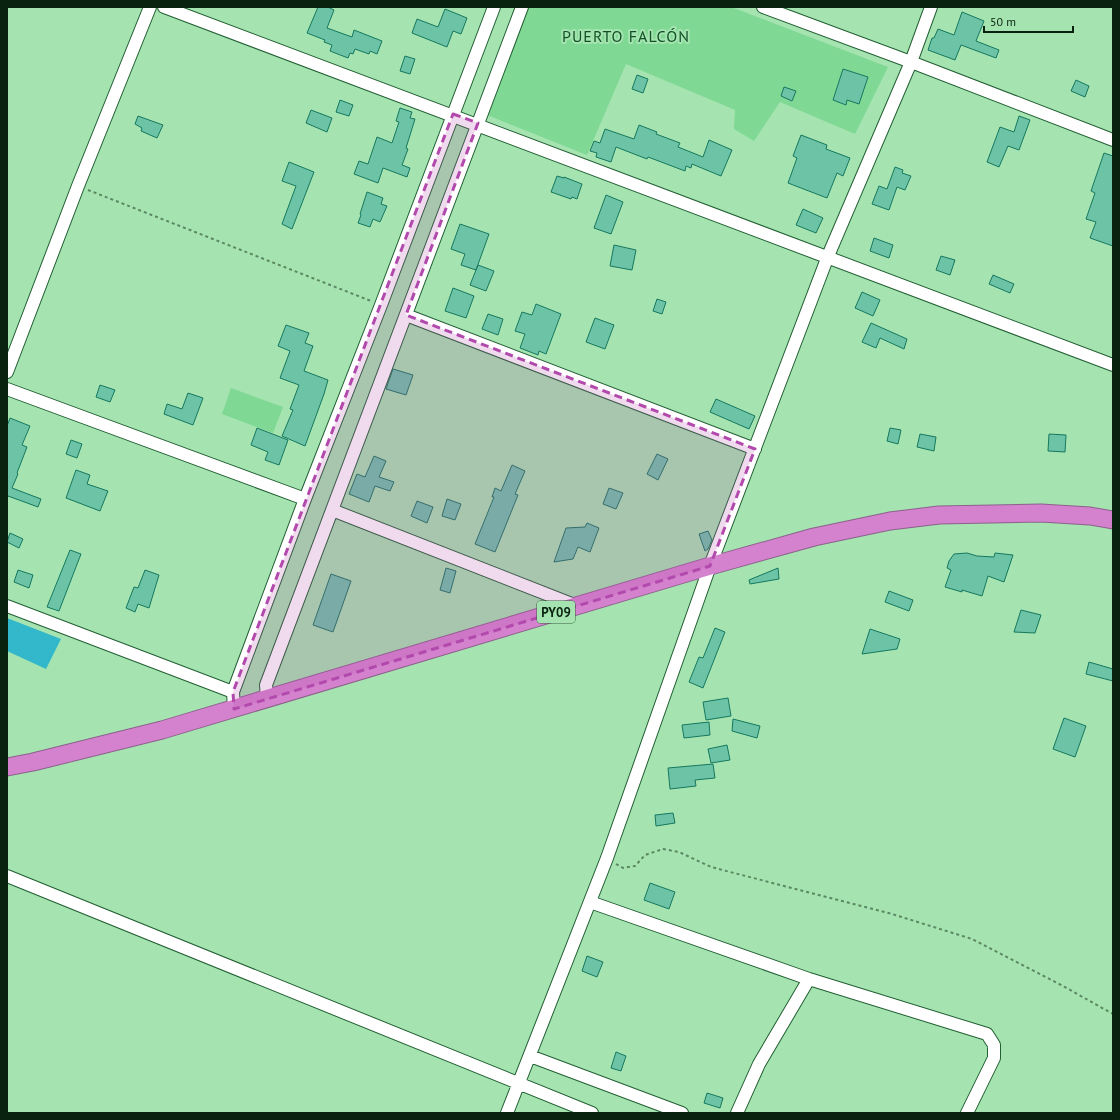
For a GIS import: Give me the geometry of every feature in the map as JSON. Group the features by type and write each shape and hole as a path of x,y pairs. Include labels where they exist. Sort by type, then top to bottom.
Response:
{"highway":[{"name":"PY09","path":"7,767 162,730 710,566 814,537 890,521 939,515 1041,513 1090,516 1113,520"}],"street":[{"path":"7,372 78,186 150,7"},
{"path":"164,7 478,123 1113,365"},
{"path":"234,709 233,692 304,499 381,305 494,7"},
{"path":"267,699 266,685 522,7"},
{"path":"763,7 1113,140"},
{"path":"507,1113 607,858 710,566 828,256 911,62 931,7"},
{"path":"406,315 755,449"},
{"path":"7,389 304,499"},
{"path":"332,510 577,606"},
{"path":"7,606 233,692"},
{"path":"7,876 592,1113"},
{"path":"590,902 809,979 987,1034 994,1045 994,1058 967,1113"},
{"path":"737,1113 759,1064 809,979"},
{"path":"530,1056 682,1113"}],"path":[{"path":"78,186 381,305"},
{"path":"607,858 623,868 635,866 645,855 663,849 679,852 711,867 892,914 958,934 986,946 1113,1014"}],"highlighted area":[{"path":"453,114 478,123 406,315 755,449 710,566 234,709 233,692"}],"green space":[{"path":"522,7 731,7 888,67 855,134 780,102 754,141 734,129 735,110 626,64 587,155 482,113"},
{"path":"231,388 283,407 273,433 222,414"}],"water":[{"path":"7,618 61,639 46,669 7,651"}],"building":[{"path":"318,7 328,7 334,10 327,28 352,37 354,30 382,41 377,54 370,51 369,54 355,49 353,54 350,53 348,58 330,51 332,45 324,42 325,40 307,33"},
{"path":"445,9 467,18 461,34 453,31 447,47 412,33 417,19 438,27"},
{"path":"962,12 984,21 976,41 999,50 996,58 961,45 955,60 928,50 932,38 934,38 938,29 954,35"},
{"path":"405,56 415,59 410,74 400,71"},
{"path":"843,69 868,77 859,104 847,100 846,105 833,100"},
{"path":"637,75 648,79 643,93 632,89"},
{"path":"1076,80 1089,86 1085,97 1071,91"},
{"path":"784,87 796,91 792,101 781,96"},
{"path":"340,100 353,105 349,116 336,112"},
{"path":"400,108 412,112 410,118 415,119 406,148 408,149 402,165 410,168 407,177 383,168 378,183 354,174 359,161 368,164 377,137 392,143 399,122 396,121"},
{"path":"311,110 332,118 327,132 306,123"},
{"path":"138,116 163,125 157,138 141,131 142,128 135,124"},
{"path":"1019,116 1030,120 1019,150 1008,146 999,167 987,162 1000,127 1014,132"},
{"path":"639,125 657,132 656,134 680,143 678,147 703,157 709,140 732,150 721,176 692,164 691,168 686,166 685,171 616,147 611,162 596,157 597,153 590,151 594,141 600,143 605,129 634,139"},
{"path":"801,135 827,145 826,149 850,158 843,176 837,173 827,198 788,183 797,158 793,156"},
{"path":"1104,153 1113,156 1113,246 1090,238 1096,222 1086,219 1095,193 1091,191"},
{"path":"289,162 314,172 292,229 282,224 296,186 282,181"},
{"path":"895,167 903,170 902,173 911,176 905,190 897,187 889,210 872,204 879,186 887,189"},
{"path":"557,176 582,184 577,199 572,197 571,199 551,192"},
{"path":"367,192 383,198 381,204 387,206 380,222 373,219 370,227 358,223"},
{"path":"606,195 623,202 611,234 594,228"},
{"path":"803,209 823,218 816,233 796,225"},
{"path":"460,224 489,234 476,270 461,265 465,254 451,249"},
{"path":"874,238 893,245 889,258 870,251"},
{"path":"614,245 636,250 632,270 610,266"},
{"path":"941,256 955,260 950,275 936,270"},
{"path":"478,265 494,271 486,291 470,285"},
{"path":"993,275 1014,284 1010,293 989,284"},
{"path":"453,288 474,296 466,318 445,311"},
{"path":"862,292 880,300 873,316 855,308"},
{"path":"657,299 666,302 662,314 653,311"},
{"path":"536,304 561,314 546,354 539,351 538,355 520,348 525,334 515,331 522,312 532,315"},
{"path":"488,314 503,319 498,335 482,329"},
{"path":"595,318 614,325 605,349 586,342"},
{"path":"871,323 907,339 904,349 880,338 876,348 862,342"},
{"path":"286,325 309,333 305,343 313,346 304,371 328,380 305,446 282,436 293,410 290,409 299,385 280,378 290,351 278,346"},
{"path":"393,369 413,375 406,395 386,389"},
{"path":"100,385 115,390 110,402 96,397"},
{"path":"188,393 203,398 193,425 164,414 167,404 182,409"},
{"path":"716,399 755,416 749,429 710,412"},
{"path":"10,418 30,426 22,445 27,447 12,488 41,499 38,507 8,496 7,499 7,426"},
{"path":"257,428 288,440 279,465 265,460 268,452 251,445"},
{"path":"890,428 901,430 898,444 887,441"},
{"path":"920,434 936,437 934,451 917,447"},
{"path":"1049,434 1066,435 1065,452 1048,451"},
{"path":"71,440 82,444 77,458 66,454"},
{"path":"657,454 668,459 658,480 647,474"},
{"path":"374,456 386,461 379,477 394,482 390,491 375,486 369,502 349,494 357,474 365,477"},
{"path":"512,465 525,471 515,494 518,495 495,552 475,544 494,497 492,497 495,488 501,491"},
{"path":"76,470 90,475 87,484 108,491 100,511 66,498"},
{"path":"609,488 623,493 616,509 603,504"},
{"path":"447,499 461,504 455,520 442,516"},
{"path":"417,501 433,507 427,523 411,516"},
{"path":"587,523 599,528 590,552 578,547 573,559 554,562 566,528 585,527"},
{"path":"708,531 712,540 708,549 705,551 699,534"},
{"path":"10,533 23,539 19,548 7,542"},
{"path":"70,550 81,554 59,611 47,607"},
{"path":"967,553 977,556 994,557 995,553 1013,555 1004,582 988,576 982,596 945,587 951,570 947,568 949,561 954,554"},
{"path":"446,568 456,571 450,593 440,590"},
{"path":"778,568 779,579 750,584 749,580"},
{"path":"18,570 33,575 29,588 14,582"},
{"path":"145,570 159,575 149,608 138,604 135,612 126,608 134,587 138,588"},
{"path":"331,574 351,581 333,632 313,625"},
{"path":"889,591 913,600 909,611 885,602"},
{"path":"1021,610 1041,615 1035,633 1014,632"},
{"path":"715,628 725,632 703,688 689,682 699,657 703,658"},
{"path":"870,629 900,639 897,649 862,654"},
{"path":"1089,662 1113,669 1113,681 1086,674"},
{"path":"728,698 731,716 706,720 703,702"},
{"path":"1064,718 1086,726 1075,757 1053,749"},
{"path":"733,719 760,726 757,738 732,731"},
{"path":"709,722 710,735 684,738 682,725"},
{"path":"727,745 730,760 711,763 708,749"},
{"path":"713,764 715,778 695,780 696,786 670,789 668,768"},
{"path":"673,813 675,823 656,826 655,815"},
{"path":"650,883 675,892 669,909 644,900"},
{"path":"587,956 603,962 597,977 582,971"},
{"path":"616,1052 626,1056 621,1071 611,1068"},
{"path":"707,1093 723,1098 720,1108 704,1103"}],"district":[{"name":"PUERTO FALCÓN","path":"626,36"}]}
